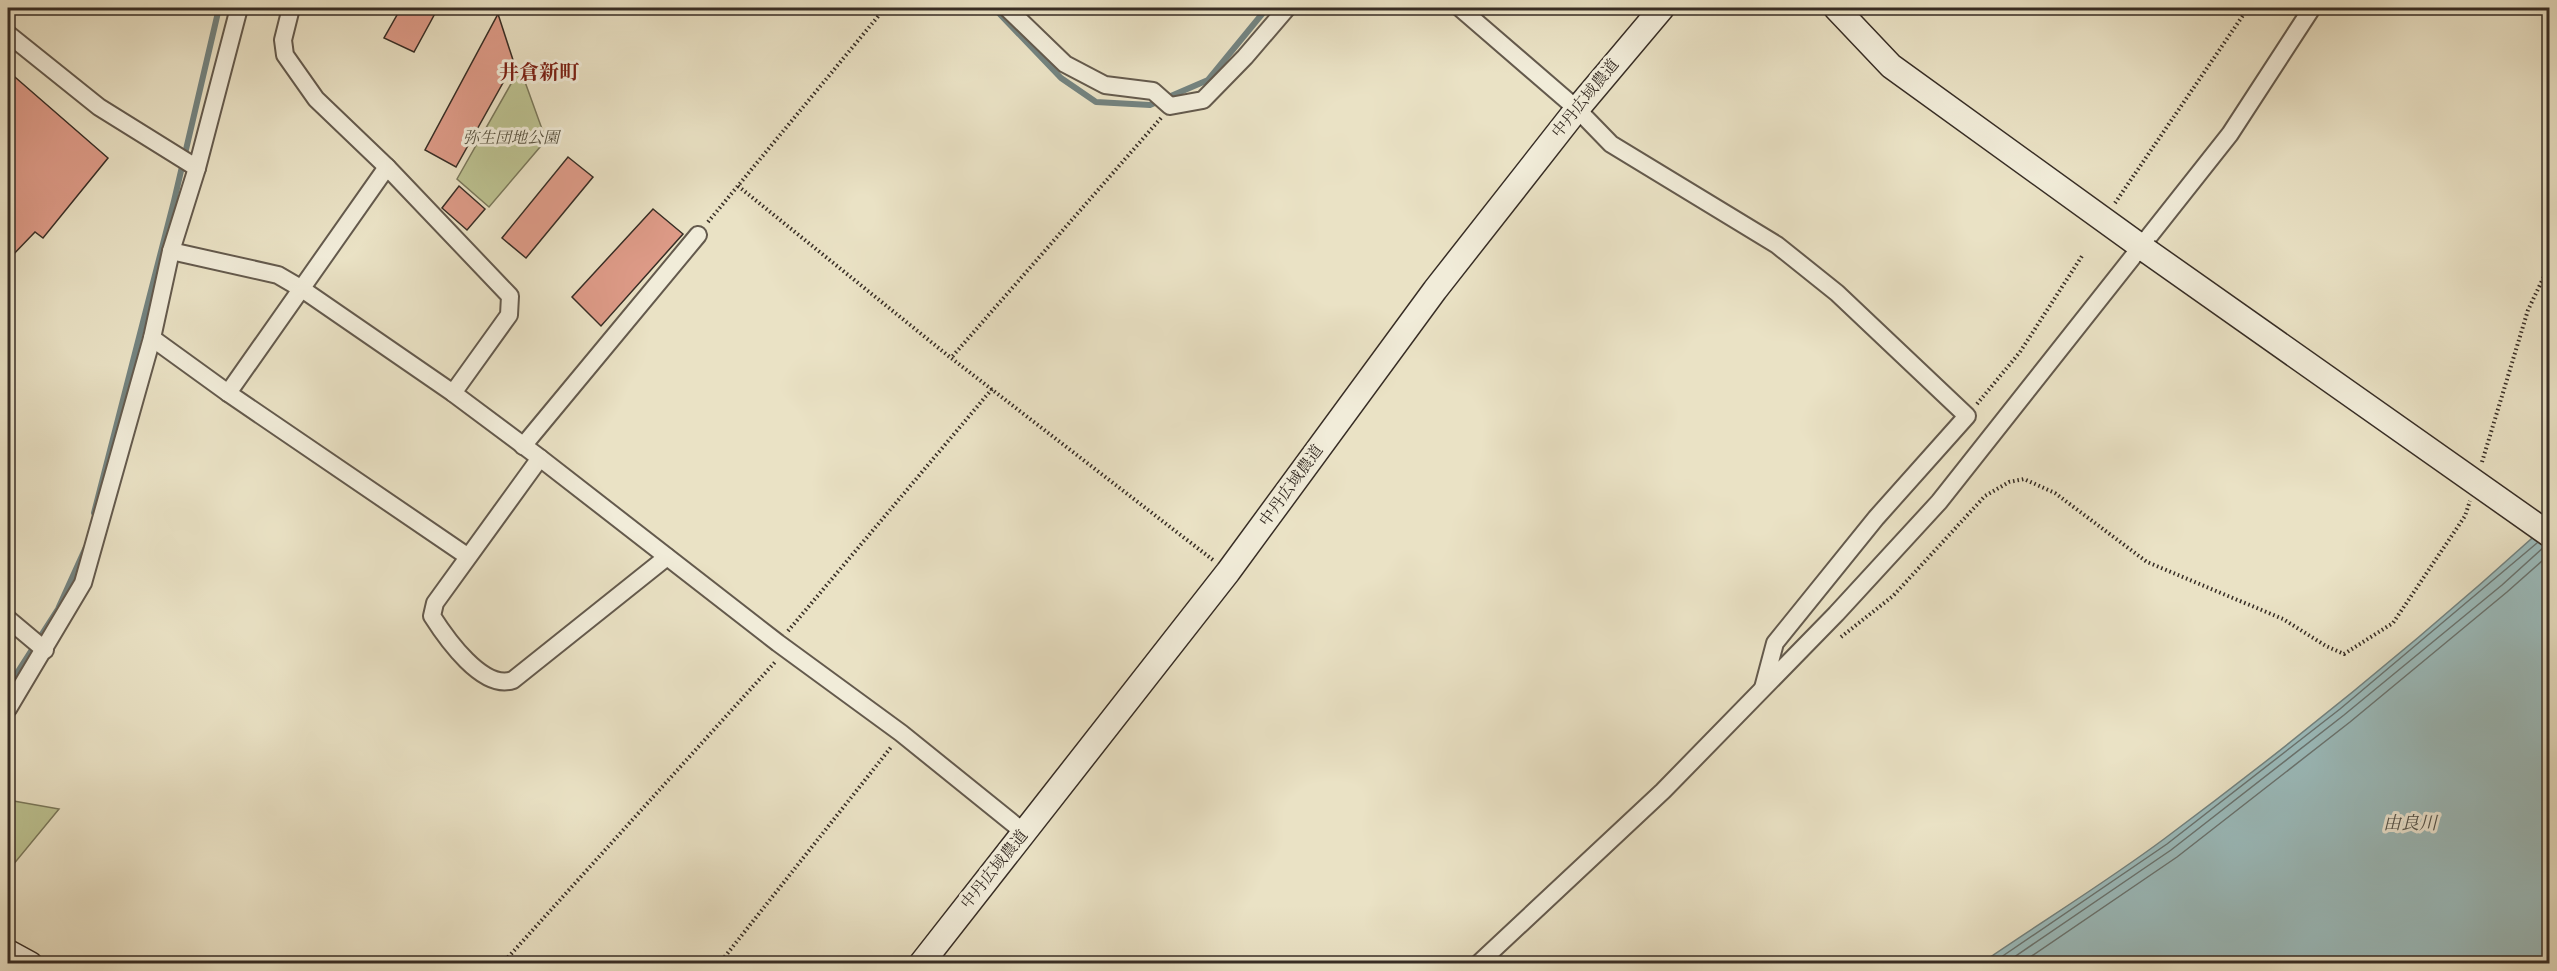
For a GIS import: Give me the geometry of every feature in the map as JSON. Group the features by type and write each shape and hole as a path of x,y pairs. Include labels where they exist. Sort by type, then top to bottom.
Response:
{"street":[{"path":"8,709 45,650 82,583 152,338 171,251 197,168 238,8"},
{"path":"291,8 282,40 285,55 316,99 387,167 510,296 509,315 453,393"},
{"path":"1007,8 1065,64 1105,86 1153,91 1170,106 1203,100 1245,57 1287,8"},
{"path":"1460,8 1577,108 1611,144 1777,245 1837,293 1967,416 1876,518 1775,644 1763,689"},
{"name":"中丹広域農道","path":"921,963 1228,572 1435,290 1577,108 1662,8"},
{"path":"1836,8 1891,66 2103,220 2550,536"},
{"path":"1478,963 1663,791 1836,614 1939,502 2143,248 2230,134 2312,8"},
{"path":"8,34 99,107 197,168"},
{"path":"228,393 387,167"},
{"path":"523,446 698,235"},
{"path":"171,251 278,275 302,289 453,393 782,646 901,733 1025,833"},
{"path":"152,338 228,393 467,556"},
{"path":"540,459 467,556 435,603 432,616 465,661 494,680 505,683 513,680 667,557"},
{"path":"8,619 45,650"},
{"path":"8,952 30,963"}],"path":[{"path":"698,235 885,8"},
{"path":"2103,220 2248,8"},
{"path":"951,358 1170,106"},
{"path":"738,186 951,358 1228,572"},
{"path":"1967,416 2020,352 2082,256"},
{"path":"2479,470 2528,310 2550,264"},
{"path":"502,963 782,646 992,389"},
{"path":"1839,638 1893,596 1985,496 2009,482 2024,479 2055,493 2147,562 2283,619 2326,646 2344,654 2393,623 2465,516 2472,493"},
{"path":"719,963 901,733"}],"green space":[{"name":"弥生団地公園","path":"520,68 546,140 489,207 457,179"},
{"path":"8,800 59,809 8,871"}],"water":[{"name":"由良川","path":"2549,523 2549,954 2525,964 1980,964 2096,887 2214,802 2361,686"}],"building":[{"path":"401,8 438,8 414,52 384,38"},
{"path":"498,14 514,63 456,167 425,150"},
{"path":"8,71 108,158 43,238 35,232 8,260"},
{"path":"568,157 593,177 526,258 502,238"},
{"path":"459,186 485,209 467,230 442,208"},
{"path":"653,209 683,234 601,326 572,297"}],"waterway":[{"path":"94,513 174,201 219,8"},
{"path":"994,8 1061,78 1096,102 1150,105 1208,80 1267,8"},
{"path":"8,687 58,609 86,547"}],"district":[{"name":"井倉新町","path":"539,74"}]}
